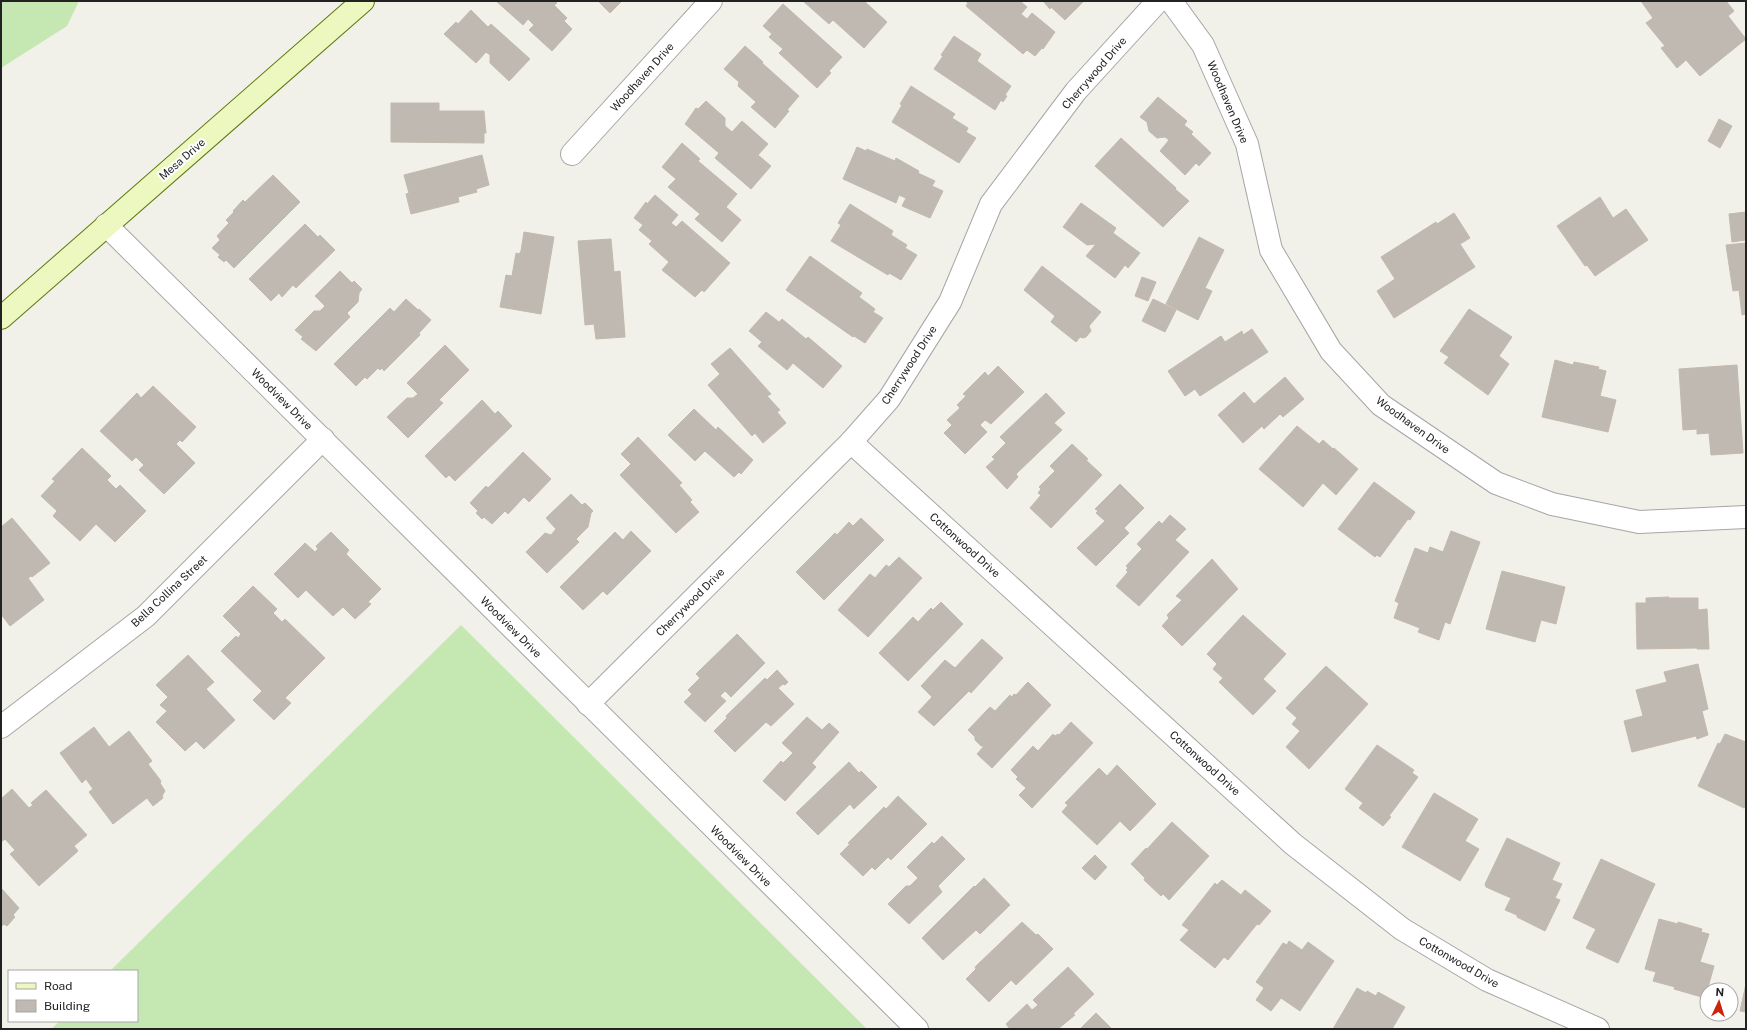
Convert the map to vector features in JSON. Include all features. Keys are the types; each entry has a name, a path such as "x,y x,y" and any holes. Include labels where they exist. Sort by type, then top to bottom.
{"main road":[{"name":"Mesa Drive","path":"1,318 363,1"}],"street":[{"name":"Woodhaven Drive","path":"572,154 711,1"},
{"name":"Cherrywood Drive","path":"588,704 851,442 889,400 950,302 991,204 1076,91 1158,1"},
{"name":"Woodhaven Drive","path":"1171,1 1203,45 1247,144 1271,250 1331,351 1381,405 1496,483 1552,504 1639,522 1746,517"},
{"name":"Woodview Drive","path":"106,225 917,1029"},
{"name":"Bella Collina Street","path":"1,727 146,616 323,439"},
{"name":"Cottonwood Drive","path":"851,442 1293,844 1402,929 1415,937 1487,980 1598,1029"}],"green space":[{"path":"1,1 79,1 67,26 1,68"},
{"path":"461,625 867,1029 51,1029 59,1022 138,1022 138,970 111,970"}],"building":[{"path":"496,1 555,1 557,3 554,5 567,18 564,21 572,29 552,51 529,30 534,25 528,19 523,25"},
{"path":"598,1 622,1 610,13"},
{"path":"803,1 864,1 887,22 864,48 833,20 829,24"},
{"path":"965,1 1020,1 1027,7 1021,14 1027,19 1032,13 1055,32 1043,49 1042,48 1035,56 1027,50 1023,54 966,6 968,3"},
{"path":"1043,1 1084,1 1065,20 1051,7 1050,9"},
{"path":"1641,1 1726,1 1734,11 1728,16 1746,39 1700,76 1686,60 1677,68 1661,48 1665,46 1646,23 1653,18"},
{"path":"783,4 842,57 829,71 831,73 817,88 779,53 783,49 769,37 772,34 763,26"},
{"path":"471,10 488,27 491,24 530,59 509,81 490,63 490,55 486,52 476,63 444,34 456,22 458,24"},
{"path":"954,36 981,54 977,61 1011,86 1005,95 1007,96 1003,102 1001,100 995,110 934,69 943,56 941,55"},
{"path":"745,46 799,96 775,128 751,107 756,102 738,86 739,82 724,69"},
{"path":"911,86 955,114 952,118 968,128 966,132 976,138 959,163 892,122 902,105 900,104"},
{"path":"1158,97 1187,121 1184,125 1193,132 1191,134 1211,153 1199,166 1196,163 1185,175 1160,151 1169,140 1165,137 1157,138 1149,131 1147,122 1140,117"},
{"path":"706,101 725,118 725,126 732,132 742,121 768,144 758,155 771,166 751,189 715,158 719,153 685,124 696,108 698,109"},
{"path":"391,103 439,103 439,111 484,111 486,133 484,133 484,143 391,142"},
{"path":"1719,119 1732,126 1720,148 1708,141"},
{"path":"1121,138 1189,201 1163,227 1095,166"},
{"path":"682,143 700,159 698,161 737,194 726,207 741,220 722,242 695,219 700,214 668,187 676,179 662,167"},
{"path":"857,147 866,151 867,149 895,161 896,158 919,171 918,173 935,181 932,186 943,191 930,218 902,206 906,198 899,195 896,203 843,179"},
{"path":"482,155 489,185 476,189 477,192 458,197 459,202 411,214 406,194 409,193 404,175"},
{"path":"273,175 300,202 234,268 226,260 224,262 218,257 220,255 212,248 220,240 217,236 229,223 226,220 243,200 245,202"},
{"path":"655,195 678,215 671,223 676,227 682,221 730,263 704,292 702,290 695,297 662,270 669,262 649,244 652,241 639,230 643,225 634,218 646,202 647,204"},
{"path":"1600,197 1613,218 1626,209 1648,240 1595,276 1587,265 1585,266 1557,226"},
{"path":"1081,203 1116,228 1113,233 1140,253 1128,268 1125,265 1115,278 1086,256 1096,244 1087,245 1063,227"},
{"path":"850,204 893,231 891,235 907,245 905,248 917,255 901,280 889,273 888,275 831,241 841,225 838,223"},
{"path":"1746,212 1746,240 1732,242 1729,214"},
{"path":"1454,213 1470,238 1460,244 1475,267 1394,318 1377,291 1395,279 1381,257 1436,222 1437,224"},
{"path":"305,224 318,237 320,235 335,250 296,288 293,285 282,297 279,293 271,301 249,279"},
{"path":"524,232 554,237 541,314 500,307 506,275 512,276 516,253 519,254 521,251"},
{"path":"1199,237 1224,250 1205,288 1212,291 1198,320 1166,304"},
{"path":"611,239 614,272 620,271 625,337 596,339 594,324 585,325 578,241"},
{"path":"1746,243 1746,314 1742,315 1739,290 1733,291 1726,245"},
{"path":"810,256 862,293 859,297 875,309 873,312 883,318 865,343 854,336 853,337 786,290"},
{"path":"1042,266 1101,312 1089,326 1091,331 1086,337 1080,337 1076,342 1051,322 1055,316 1024,290"},
{"path":"340,271 352,283 354,281 362,289 359,293 358,302 347,313 350,317 316,351 301,339 303,337 295,330 314,311 320,311 325,306 315,296"},
{"path":"1142,277 1156,282 1148,301 1135,296"},
{"path":"406,299 431,320 419,333 420,335 384,371 382,368 380,370 378,368 367,379 365,377 356,386 334,364 390,308 394,312"},
{"path":"1153,299 1176,310 1165,332 1142,321"},
{"path":"1469,309 1512,337 1499,356 1509,364 1488,395 1444,363 1449,357 1440,351"},
{"path":"766,312 779,322 782,319 806,339 808,337 842,366 823,388 793,363 787,370 758,346 762,342 749,331"},
{"path":"1252,329 1268,352 1200,396 1195,389 1185,396 1168,371 1221,336 1225,342 1242,331 1243,335"},
{"path":"445,345 469,370 439,400 443,403 408,438 387,417 407,398 413,398 418,394 407,383"},
{"path":"730,348 771,394 767,396 780,410 777,412 786,423 763,443 755,433 752,436 708,385 720,374 711,364"},
{"path":"1555,360 1573,365 1574,362 1599,367 1598,369 1606,371 1600,396 1616,400 1608,432 1542,417"},
{"path":"1737,365 1743,453 1711,455 1709,433 1697,434 1697,429 1683,430 1679,369"},
{"path":"998,366 1024,392 991,424 985,420 980,425 987,432 965,454 944,433 952,425 947,420 960,408 957,405 966,396 963,394 985,372 988,376"},
{"path":"1285,377 1304,399 1283,417 1280,414 1264,429 1262,426 1243,443 1218,415 1244,392 1254,404"},
{"path":"153,386 196,427 182,442 180,440 176,444 195,463 164,494 139,470 144,465 136,457 132,461 100,431 137,393 141,398"},
{"path":"1046,393 1065,413 1054,423 1062,430 1016,474 1018,477 1007,489 986,467 995,459 992,457 1006,443 1000,437"},
{"path":"482,400 495,414 498,411 512,426 455,481 449,475 446,478 425,456"},
{"path":"694,409 716,430 718,427 753,460 741,474 739,472 734,477 705,451 695,461 668,435"},
{"path":"1297,426 1319,444 1323,440 1358,469 1336,495 1323,483 1303,507 1259,469"},
{"path":"638,437 682,483 679,485 692,500 690,502 699,512 676,533 620,475 631,464 621,454"},
{"path":"1072,444 1102,475 1051,528 1030,508 1041,495 1038,493 1041,489 1039,487 1055,471 1050,466"},
{"path":"82,448 111,476 107,480 116,489 120,485 146,511 115,542 96,524 80,541 53,516 57,511 41,496 55,481 52,479"},
{"path":"523,452 551,479 529,502 524,497 508,514 505,511 492,524 484,517 482,519 476,513 478,511 470,503 486,486 488,488"},
{"path":"1374,482 1415,512 1410,520 1408,519 1380,557 1377,555 1375,557 1338,529"},
{"path":"1120,484 1144,508 1124,528 1129,533 1096,566 1077,548 1105,521 1096,513 1098,511 1095,509"},
{"path":"571,494 582,505 585,503 593,511 591,513 588,527 576,539 579,542 547,573 526,552 545,533 551,535 556,529 546,518"},
{"path":"1170,515 1186,529 1175,540 1189,552 1139,606 1116,586 1128,572 1126,570 1128,568 1126,566 1142,549 1137,544 1159,521 1162,524"},
{"path":"12,518 50,563 32,577 31,576 28,578 44,600 10,626 1,614 1,527"},
{"path":"861,518 884,540 824,600 796,572 835,533 837,535 849,522 853,526"},
{"path":"631,531 651,551 607,595 603,591 583,610 560,587 615,532 623,540"},
{"path":"1451,531 1480,542 1450,624 1445,622 1439,640 1418,632 1420,628 1394,618 1399,603 1395,601 1415,548 1428,553 1430,547 1443,552"},
{"path":"331,532 349,550 346,554 381,589 368,602 371,604 355,619 343,607 333,616 306,590 298,598 274,574 305,543 315,552 318,549 316,546"},
{"path":"899,557 922,578 868,637 838,610 870,574 875,578 886,565 889,567"},
{"path":"1212,559 1238,589 1182,646 1162,626 1169,618 1167,615 1182,600 1176,596"},
{"path":"1502,571 1565,587 1556,624 1541,620 1535,642 1486,629"},
{"path":"253,586 277,609 273,613 282,622 285,619 325,658 285,698 291,703 274,720 253,700 262,691 221,651 236,636 238,638 241,634 223,616"},
{"path":"1669,597 1668,598 1698,598 1698,610 1707,609 1709,649 1637,649 1636,603 1646,603 1646,598"},
{"path":"941,602 963,624 908,681 879,653 913,617 918,622 931,608 933,610"},
{"path":"1243,615 1286,654 1263,679 1276,691 1253,715 1219,682 1223,678 1213,669 1217,664 1207,654"},
{"path":"737,634 765,663 731,697 725,691 720,696 726,701 705,722 684,702 692,694 688,690 700,678 696,674"},
{"path":"982,639 1003,658 971,693 969,691 934,726 918,712 932,697 921,686 945,660 955,668"},
{"path":"188,655 214,682 206,689 235,720 204,749 196,741 185,751 156,722 167,711 160,705 168,697 156,685"},
{"path":"1698,664 1708,709 1702,711 1708,735 1697,739 1696,736 1632,752 1624,721 1643,716 1636,690 1667,682 1664,672"},
{"path":"1326,666 1368,704 1309,769 1286,747 1300,731 1292,724 1297,718 1286,708"},
{"path":"777,670 788,682 778,688 794,704 771,726 766,722 735,752 714,731 727,718 726,716 765,678 767,680"},
{"path":"1028,682 1051,705 992,768 977,754 984,746 981,746 975,740 975,737 968,730 990,707 995,711 1010,695 1012,697 1014,694 1016,695"},
{"path":"807,717 822,730 829,723 839,732 812,763 816,767 785,801 763,781 781,761 783,763 793,753 782,743"},
{"path":"1071,722 1093,743 1032,808 1019,795 1026,788 1016,779 1018,777 1011,770 1033,746 1038,751 1053,734 1055,736 1058,734 1059,735"},
{"path":"94,727 109,747 129,731 152,761 148,764 161,781 160,783 165,791 162,796 163,798 153,806 147,798 113,824 89,792 93,789 86,779 82,783 60,753"},
{"path":"1725,734 1746,742 1746,804 1744,808 1698,786 1718,743 1720,744"},
{"path":"1377,745 1414,770 1412,773 1418,777 1389,816 1391,817 1383,826 1359,808 1363,803 1345,789"},
{"path":"849,762 859,773 861,771 877,787 854,809 850,804 818,835 796,813"},
{"path":"1117,765 1156,804 1130,831 1120,821 1097,845 1062,812 1068,805 1065,803 1099,768 1107,776"},
{"path":"12,789 29,808 33,805 31,803 46,790 87,835 74,846 78,851 39,886 10,854 15,850 5,839 1,842 1,799"},
{"path":"1434,793 1478,819 1465,841 1479,849 1460,881 1402,847"},
{"path":"898,796 927,824 891,860 888,857 875,870 872,867 863,876 840,854 850,844 848,843 884,807 886,809"},
{"path":"1172,822 1209,856 1169,900 1163,894 1161,896 1144,880 1145,878 1131,864"},
{"path":"942,836 965,859 938,886 942,892 909,924 888,904 906,886 910,886 918,878 907,867 932,842 934,844"},
{"path":"1507,838 1560,863 1552,880 1562,884 1555,898 1560,900 1545,931 1505,910 1511,898 1486,887 1485,884"},
{"path":"1095,855 1107,867 1095,880 1082,868"},
{"path":"1601,859 1655,884 1618,963 1586,948 1596,929 1573,918"},
{"path":"984,878 1010,905 980,934 976,930 943,960 922,938 974,886 975,887"},
{"path":"1222,880 1241,895 1245,890 1271,911 1259,925 1257,924 1228,960 1224,957 1215,968 1180,940 1189,930 1182,925 1215,883 1217,885"},
{"path":"1,888 19,908 13,915 15,917 7,926 4,924 1,927"},
{"path":"1659,919 1678,924 1678,922 1702,929 1701,932 1709,934 1700,962 1714,966 1710,982 1699,982 1699,996 1674,989 1675,987 1653,981 1656,972 1645,969"},
{"path":"1022,922 1036,935 1038,934 1053,949 1016,985 1011,980 989,1002 966,979 976,969 975,967"},
{"path":"1289,941 1302,950 1308,942 1334,961 1300,1011 1281,998 1271,1011 1256,1000 1264,988 1256,982 1283,943 1287,945"},
{"path":"1068,967 1094,994 1073,1014 1075,1015 1058,1029 1010,1029 1006,1024 1027,1004 1032,1010 1038,1005 1033,1000"},
{"path":"1746,984 1746,1012 1740,1011"},
{"path":"1357,988 1376,996 1378,992 1405,1007 1392,1029 1333,1029"},
{"path":"1096,1013 1112,1029 1080,1029"}]}
